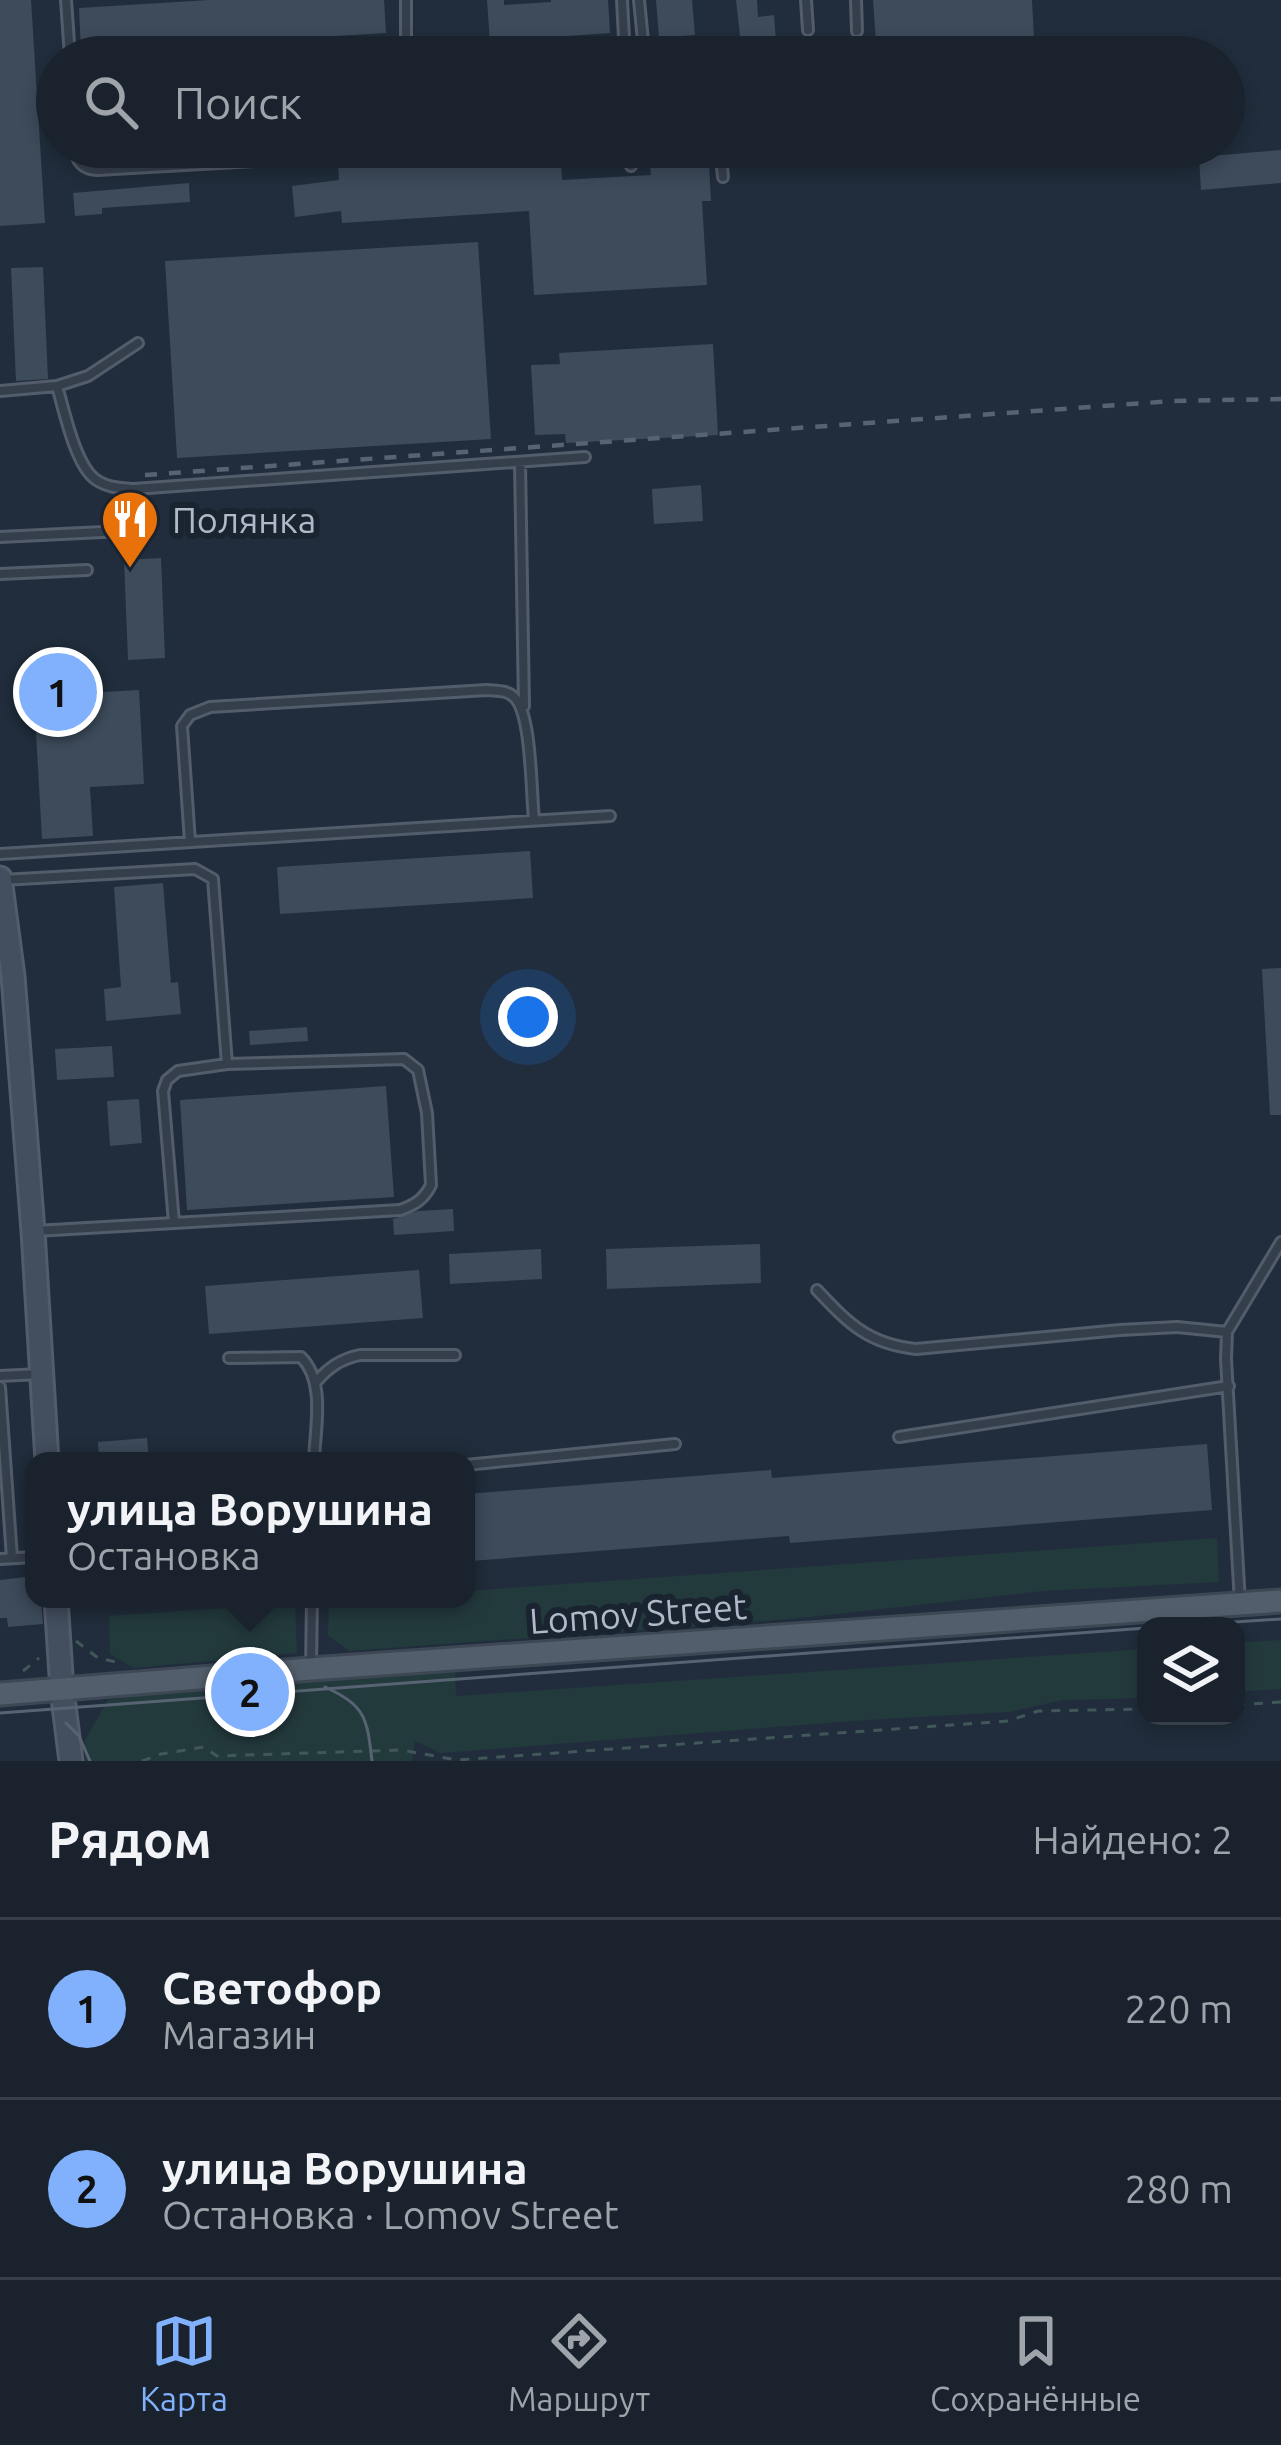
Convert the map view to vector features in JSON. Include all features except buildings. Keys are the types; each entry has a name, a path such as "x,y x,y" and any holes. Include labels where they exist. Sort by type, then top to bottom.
{"main road":[{"name":"Lomov Street","path":"0,1694 1281,1601"}],"street":[{"path":"0,879 13,976 45,1452"},
{"path":"57,1608 71,1761"}],"lane":[{"path":"66,0 69,36"},
{"path":"406,0 406,36"},
{"path":"622,0 624,36"},
{"path":"639,0 643,36"},
{"path":"806,0 808,30"},
{"path":"856,0 857,32"},
{"path":"90,168 138,168"},
{"path":"722,168 723,177"},
{"path":"0,391 57,386 88,376 138,343"},
{"path":"57,386 77,449 92,477 112,487 585,457"},
{"path":"520,462 524,716 534,819"},
{"path":"0,538 144,530"},
{"path":"0,574 87,570"},
{"path":"190,842 182,727 190,715 210,707 487,690 518,699 524,716"},
{"path":"0,854 610,816"},
{"path":"0,879 195,869 207,873 213,879 227,1064"},
{"path":"33,1231 400,1210 414,1205 431,1185 427,1113 418,1070 404,1059 227,1064 178,1071 167,1080 164,1091 174,1222"},
{"path":"1240,1604 1227,1332 1281,1242"},
{"path":"817,1290 843,1318 890,1346 916,1348 1177,1328 1227,1332"},
{"path":"316,1382 333,1365 361,1354 454,1355"},
{"path":"229,1358 301,1357 311,1367 316,1382 314,1452"},
{"path":"0,1376 40,1374"},
{"path":"0,1387 11,1558"},
{"path":"899,1437 1228,1387"},
{"path":"475,1464 675,1444"},
{"path":"0,1558 25,1557"},
{"path":"311,1669 312,1608"}],"path":[{"path":"74,1640 98,1658 124,1664"},
{"path":"20,1672 41,1657"},
{"path":"1245,1704 1281,1702"},
{"path":"142,1761 204,1747 217,1756 401,1750 457,1760 1008,1721 1038,1711 1137,1709"}],"green space":[{"path":"1217,1538 1219,1582 1043,1591 791,1619 349,1651 328,1635 329,1608 475,1608 475,1590"},
{"path":"295,1608 297,1653 134,1668 110,1654 109,1616"},
{"path":"1281,1640 1281,1689 1245,1691 1245,1642"},
{"path":"1137,1650 1137,1698 1064,1700 1009,1712 441,1753 415,1741 412,1761 85,1761 85,1740 108,1700 178,1688 455,1667 456,1696"}],"tram line":[{"path":"1245,1621 1281,1619"},
{"path":"0,1713 1137,1629"},
{"path":"325,1687 357,1707 372,1761"},
{"path":"66,1723 79,1736 90,1761"}],"railway":[{"path":"145,475 1173,401 1281,399"}],"place":[{"name":"Полянка","path":"130,570"},
{"name":"Светофор","path":"58,692"},
{"name":"улица Ворушина","path":"250,1692"}]}
